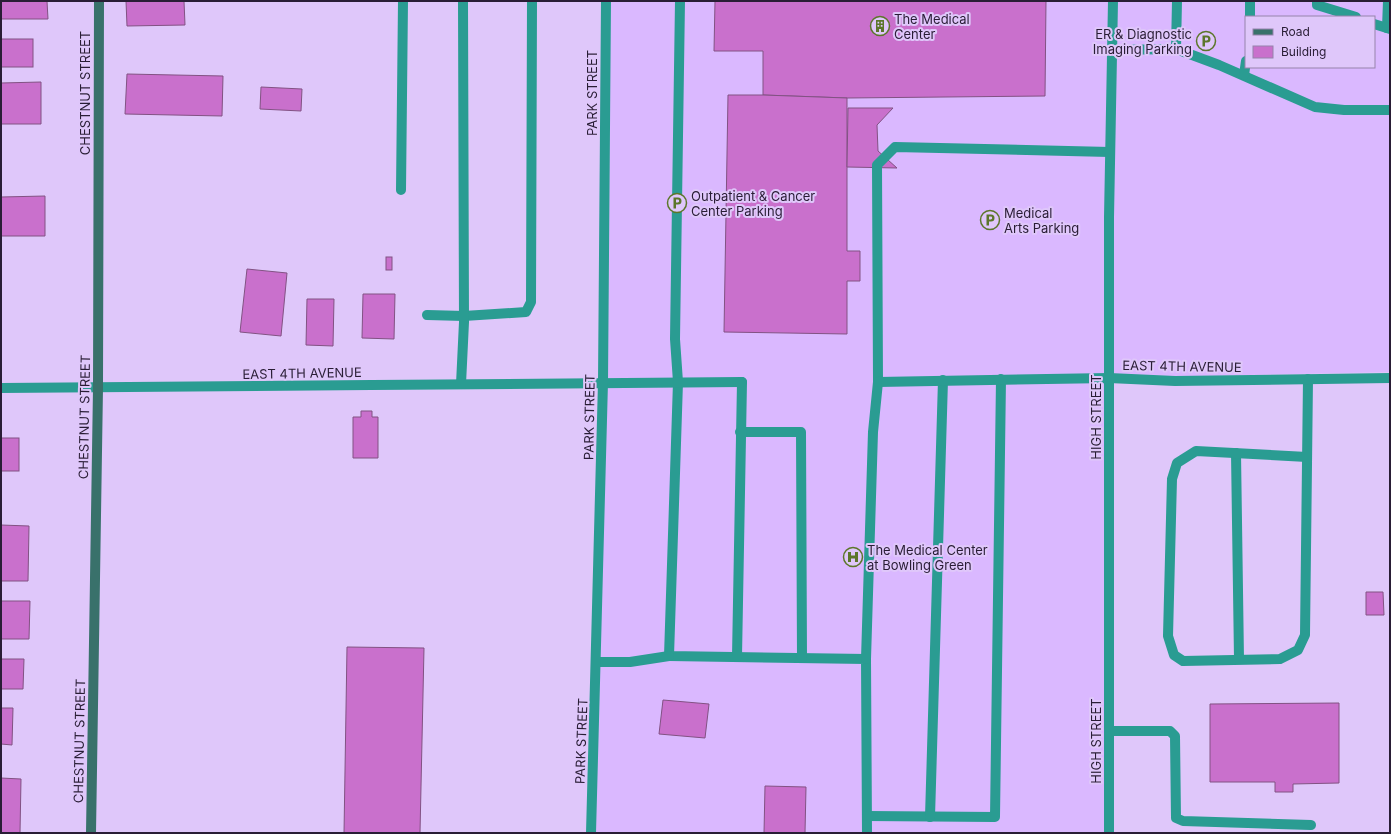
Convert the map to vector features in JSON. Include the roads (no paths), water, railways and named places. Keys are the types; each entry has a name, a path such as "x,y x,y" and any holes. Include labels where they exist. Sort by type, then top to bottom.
{"street":[{"name":"CHESTNUT STREET","path":"91,833 98,388 98,1"},
{"path":"401,190 403,1"},
{"path":"461,384 464,316 463,1"},
{"path":"426,316 464,316 526,312 531,302 532,1"},
{"name":"PARK STREET","path":"591,833 603,382 606,1"},
{"path":"669,656 678,382 675,339 680,1"},
{"name":"HIGH STREET","path":"1109,833 1108,217 1113,1"},
{"path":"1176,49 1177,1"},
{"path":"1250,1 1250,16"},
{"path":"1317,1 1317,5 1353,16"},
{"path":"1375,24 1388,29 1388,1"},
{"path":"1112,50 1176,49 1244,75 1315,107 1344,110 1390,110"},
{"path":"1244,75 1245,68"},
{"path":"867,833 866,659 873,432 878,382 877,165 895,147 1110,152"},
{"name":"EAST 4TH AVENUE","path":"878,382 1109,378 1175,381 1390,378"},
{"path":"867,816 996,817 1001,379"},
{"path":"1307,457 1196,451 1177,463 1172,479 1168,636 1174,655 1183,661 1280,659 1298,650 1305,636 1308,379"},
{"path":"930,817 943,380"},
{"name":"EAST 4TH AVENUE","path":"1,388 742,382 740,432"},
{"path":"737,657 740,432 801,432 802,658"},
{"path":"1236,453 1239,659"},
{"path":"596,662 630,662 669,656 866,659"},
{"path":"1109,731 1170,731 1175,736 1176,818 1183,821 1311,825"}],"place":[{"name":"The Medical Center","path":"880,26"},
{"name":"ER & Diagnostic Imaging Parking","path":"1206,41"},
{"name":"Outpatient & Cancer Center Parking","path":"677,203"},
{"name":"Medical Arts Parking","path":"990,220"},
{"name":"The Medical Center at Bowling Green","path":"853,557"}]}
